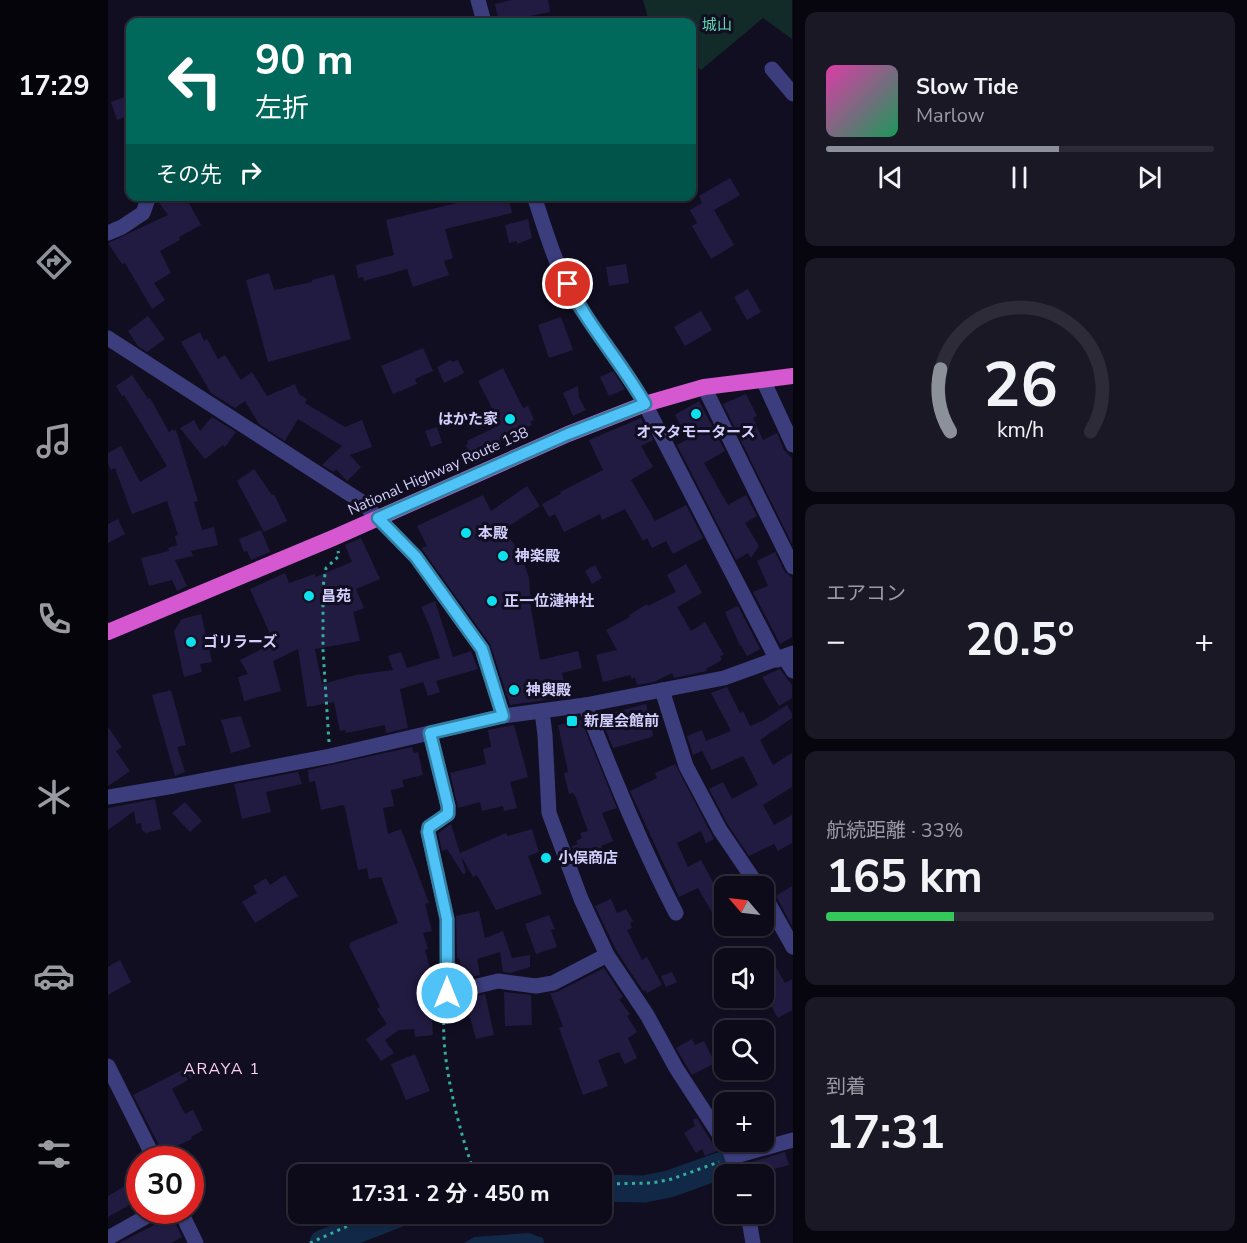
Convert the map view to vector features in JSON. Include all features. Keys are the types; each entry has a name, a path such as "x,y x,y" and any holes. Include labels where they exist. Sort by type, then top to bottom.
{"highway":[{"name":"National Highway Route 138","path":"108,632 333,538 568,434 645,404 704,387 792,376"}],"street":[{"path":"478,0 483,18"},
{"path":"772,69 792,94"},
{"path":"108,233 122,227 142,213 147,201"},
{"path":"536,201 551,248 577,302 629,375 792,671"},
{"path":"108,338 362,502 416,557 482,649 503,716"},
{"path":"763,380 792,445"},
{"path":"704,387 792,567"},
{"path":"108,797 330,756 503,716 585,705 724,678 784,656"},
{"path":"662,690 686,766 720,830 751,876"},
{"path":"585,705 614,779 676,913"},
{"path":"542,711 549,813 581,899 607,955 647,1015 676,1068 734,1164"},
{"path":"430,733 448,806 448,814 429,827 428,832 447,919 447,993 498,981 536,986 553,983 607,955"},
{"path":"774,914 792,947"},
{"path":"108,1066 148,1146"},
{"path":"732,1157 792,1140"},
{"path":"108,1238 133,1224"},
{"path":"187,1224 196,1243"},
{"path":"750,1224 753,1243"}],"path":[{"path":"330,756 324,661 323,587 326,568 339,556 333,538"},
{"path":"447,993 442,1022 446,1056 463,1143 471,1164"},
{"path":"612,1184 652,1183 672,1179 732,1157"},
{"path":"310,1243 352,1224"}],"green space":[{"name":"城山","path":"643,0 792,0 792,39 763,18 701,70 696,66 696,18 648,18"}],"water":[{"path":"529,1233 543,1238 544,1243 464,1243 474,1237"}],"building":[{"path":"511,0 548,0 550,12 519,18 498,18 495,4"},
{"path":"126,96 126,117 117,120 111,102"},
{"path":"730,178 740,195 714,210 734,245 711,259 692,226 697,223 690,210 702,203 699,196"},
{"path":"158,201 188,201 201,225 160,251 171,273 154,283 165,300 152,309 125,263 122,264 108,243 168,215"},
{"path":"465,201 509,201 512,213 445,229 453,258 444,261 449,275 413,287 407,269 364,281 363,277 358,278 356,265 394,255 386,220"},
{"path":"528,219 532,238 517,244 517,241 509,243 505,225"},
{"path":"626,264 629,283 609,286 606,267"},
{"path":"269,273 274,290 312,282 312,280 334,274 351,339 268,362 246,280"},
{"path":"748,289 761,312 747,320 734,297"},
{"path":"701,311 712,330 685,346 674,327"},
{"path":"148,316 165,339 147,352 138,346 128,331"},
{"path":"561,317 573,350 549,358 538,325"},
{"path":"200,332 204,341 207,339 218,359 225,355 241,380 252,372 267,396 295,384 299,394 307,399 305,403 345,427 362,420 372,447 350,455 361,467 347,481 336,469 334,472 322,465 342,446 298,419 285,441 259,424 245,401 235,408 211,393 181,342"},
{"path":"423,348 433,371 415,379 417,384 393,394 381,366"},
{"path":"451,360 452,362 458,360 464,373 444,383 437,367"},
{"path":"503,368 523,408 528,406 534,420 530,422 532,425 497,442 501,450 475,464 466,445 467,441 496,427 489,411 492,410 491,406 478,381"},
{"path":"613,371 625,389 609,396 600,377"},
{"path":"132,375 148,399 150,398 169,432 176,430 198,501 194,502 202,530 214,527 218,545 191,551 193,556 175,560 187,586 177,591 172,580 149,586 141,558 169,551 168,548 177,545 175,536 178,535 167,501 132,514 115,468 111,470 108,464 108,453 121,446 140,482 167,466 124,395 122,396 116,386"},
{"path":"578,386 579,398 586,410 573,416 563,393"},
{"path":"746,394 757,416 753,418 763,440 777,433 784,450 792,458 792,544 723,404"},
{"path":"699,401 725,451 704,463 728,505 746,495 757,516 745,523 759,546 751,558 748,553 736,560 677,445 688,439 675,415"},
{"path":"212,417 236,432 225,447 223,445 205,459 180,428 194,420 200,431"},
{"path":"641,418 653,440 641,446 653,467 631,480 655,521 686,505 703,538 673,554 666,541 652,548 647,538 643,541 625,509 602,520 600,514 564,532 555,514 549,517 542,504 603,470 589,440"},
{"path":"437,427 442,443 431,447 425,431"},
{"path":"254,469 272,495 274,494 287,521 264,532 237,481"},
{"name":"正一位漣神社","path":"527,486 540,506 504,529 522,557 529,578 531,608 540,660 578,651 582,668 562,673 566,690 545,696 546,700 510,705 490,644 421,548 427,546 417,526 483,495 491,511"},
{"path":"118,519 125,534 108,543 108,524"},
{"path":"261,530 270,552 251,560 247,551 244,552 239,539"},
{"path":"361,538 380,579 356,589 364,608 353,612 360,641 315,649 322,684 356,675 393,670 388,656 401,652 407,668 440,658 421,607 435,601 453,657 471,651 478,669 436,681 440,692 428,696 423,682 400,689 408,728 386,733 385,725 346,733 345,730 340,731 334,702 307,707 298,649 273,661 281,691 244,701 238,677 248,674 240,660 274,643 250,589 285,573 289,583 315,574 315,577 352,562 345,545"},
{"path":"775,552 785,572 792,577 792,637 780,644 753,592 768,586 757,561"},
{"path":"686,564 702,593 677,607 691,631 705,622 724,655 720,656 722,660 706,669 707,671 674,678 672,673 654,682 637,685 635,677 632,679 630,675 603,682 596,655 617,650 606,630 630,617 629,615 647,604 648,606 676,592 667,575"},
{"path":"595,565 602,578 592,584 585,571"},
{"path":"738,606 760,649 747,656 725,612"},
{"path":"201,614 212,662 200,664 202,672 184,677 174,631 182,619"},
{"path":"780,669 792,685 792,698 779,706 762,677"},
{"path":"727,687 740,713 743,711 750,726 787,705 792,714 792,718 760,740 773,765 792,753 792,787 763,805 774,825 792,815 792,843 778,851 774,844 749,856 728,825 709,789 723,782 732,799 758,785 743,756 712,770 702,751 693,755 687,736 702,730 706,741 731,731 711,693"},
{"path":"171,690 186,745 177,747 185,772 175,776 152,695"},
{"path":"646,704 652,737 613,748 600,716"},
{"path":"241,716 251,747 231,753 221,720"},
{"path":"581,720 617,808 602,813 613,841 601,846 604,854 590,859 588,856 577,860 572,846 578,844 576,841 582,838 580,833 588,831 576,798 573,793 569,794 564,773 568,772 558,725"},
{"path":"514,725 528,777 510,782 517,808 504,811 503,806 482,811 480,802 458,808 450,773 486,764 483,749 491,747 488,730"},
{"path":"108,727 122,747 116,751 130,771 108,786"},
{"path":"412,747 414,753 418,752 423,775 402,780 404,787 391,790 394,806 383,808 388,834 401,829 429,903 425,904 432,931 423,933 428,949 425,950 431,971 433,971 435,1001 441,1004 442,1016 432,1017 433,1035 415,1037 414,1029 399,1030 385,1040 394,1053 381,1061 366,1039 387,1024 377,1009 380,1007 349,946 351,942 398,923 381,877 369,879 367,868 358,870 345,808 343,805 321,810 315,781 309,782 308,770"},
{"path":"675,764 714,839 706,843 701,831 677,843 688,867 701,860 714,884 714,916 698,888 679,897 630,791 657,778 655,773"},
{"path":"298,772 302,784 266,792 271,812 242,819 234,784"},
{"path":"155,799 161,829 146,833 142,830 141,823 136,824 134,811 108,830 108,808"},
{"path":"185,802 202,821 190,832 172,813"},
{"path":"451,824 460,853 506,833 508,836 532,829 539,852 528,856 542,894 496,910 477,875 473,877 461,856 466,873 463,874 447,849 442,851 438,833"},
{"path":"285,875 298,896 255,923 242,902 257,893 253,886 266,878 270,885"},
{"path":"792,886 792,926 776,896"},
{"path":"611,899 617,913 626,909 633,921 630,923 632,928 627,930 642,960 647,957 662,985 647,993 643,991 616,950 595,906"},
{"path":"479,911 485,938 503,931 512,958 530,955 530,967 511,973 503,972 500,952 477,959 480,975 464,979 459,958 457,958 456,916"},
{"path":"549,915 555,929 551,930 557,947 536,954 525,924"},
{"path":"120,960 131,982 108,995 108,967"},
{"path":"774,964 785,983 792,979 792,1010 778,1018 772,1008"},
{"path":"604,968 623,997 619,999 630,1014 627,1016 637,1032 628,1038 637,1058 625,1064 619,1052 598,1060 608,1086 583,1095 559,1028 563,1026 550,993 557,992"},
{"path":"672,972 677,982 666,987 661,976"},
{"path":"504,992 531,995 532,1025 505,1026"},
{"path":"485,994 494,1035 476,1039 465,999"},
{"path":"692,1039 695,1045 704,1041 714,1064 692,1075 676,1048"},
{"path":"415,1054 430,1091 406,1100 391,1064"},
{"path":"196,1062 202,1072 190,1078 184,1068"},
{"path":"182,1070 188,1080 172,1089 185,1114 193,1110 203,1130 178,1146 159,1146 133,1095"},
{"path":"697,1118 714,1146 715,1152 705,1156 702,1149 696,1153 684,1133 695,1126 693,1120"},
{"path":"785,1152 789,1165 774,1169 774,1164 753,1164 752,1162"},
{"path":"125,1186 126,1207 108,1217 108,1196"},
{"path":"156,1224 176,1224 182,1237 171,1243 119,1243"}],"waterway":[{"path":"612,1188 644,1189 669,1184 728,1163"},
{"path":"323,1243 372,1224"}],"place":[{"name":"オマタモータース","path":"696,414"},
{"name":"はかた家","path":"510,419"},
{"name":"本殿","path":"466,533"},
{"name":"神楽殿","path":"503,556"},
{"name":"昌苑","path":"309,596"},
{"name":"正一位漣神社","path":"492,601"},
{"name":"ゴリラーズ","path":"191,642"},
{"name":"神輿殿","path":"514,690"},
{"name":"新屋会館前","path":"572,721"},
{"name":"小俣商店","path":"546,858"}],"district":[{"name":"ARAYA 1","path":"222,1068"}],"route":[{"path":"447,993 447,919 428,832 429,827 448,814 448,806 430,733 503,716 482,649 416,557 378,518 568,434 645,404 629,375 577,302 568,284"}]}
